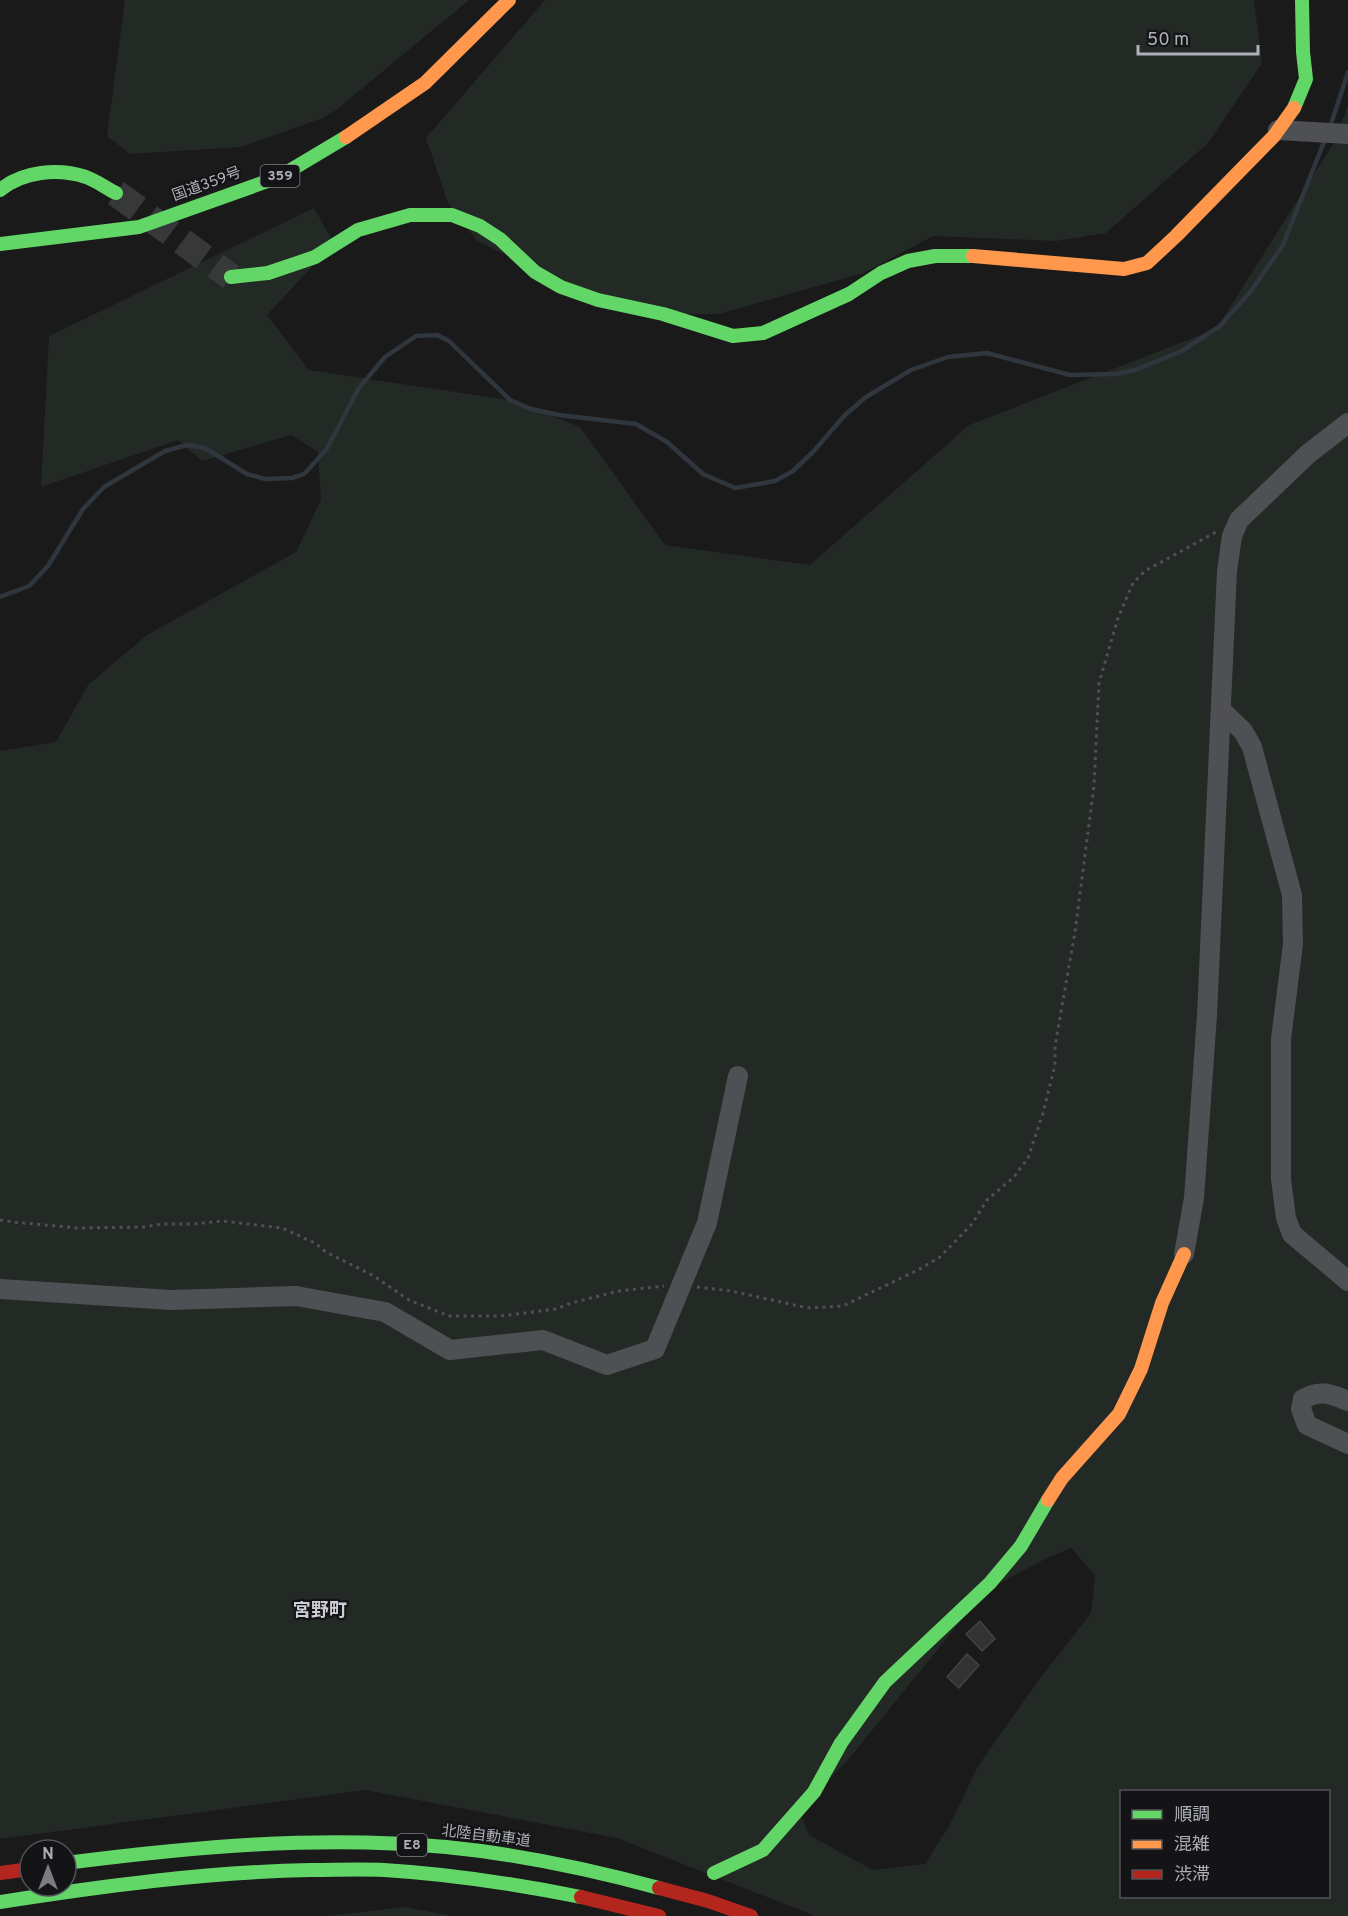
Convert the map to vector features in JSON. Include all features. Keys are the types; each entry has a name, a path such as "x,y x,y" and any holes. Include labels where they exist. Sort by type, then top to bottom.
{"main road":[{"name":"国道359号","path":"0,244 139,227 279,177 359,130 425,83 509,0"},
{"path":"231,277 268,273 315,257 358,230 399,218 410,215 452,215 480,226 500,239 536,272 561,287 598,300 663,314 733,336 763,333 849,294 890,269 908,261 935,256 987,256 1124,269 1147,263 1176,236 1278,130 1294,109 1306,79 1302,0"},
{"path":"0,190 14,179 31,174 56,173 82,176 116,193"},
{"path":"714,1873 763,1850 813,1792 841,1743 885,1682 990,1583 1021,1546 1062,1478 1119,1414 1141,1369 1161,1303 1184,1254"},
{"name":"北陸自動車道","path":"78,1861 224,1845 384,1843 460,1849 532,1858 604,1873 681,1893 751,1916"},
{"name":"E8","path":"0,1902 113,1885 226,1873 383,1870 455,1876 528,1886 600,1900 659,1916"},
{"path":"0,1874 18,1871"}],"street":[{"path":"1278,130 1348,134"},
{"path":"1184,1254 1194,1198 1207,1015 1227,571 1232,536 1239,520 1308,454 1348,423"},
{"path":"1221,710 1243,731 1252,747 1292,895 1293,944 1281,1039 1281,1179 1286,1218 1292,1234 1348,1281"},
{"path":"0,1289 172,1300 296,1296 385,1312 450,1350 543,1340 607,1365 655,1349 707,1223 738,1076"},
{"path":"1348,1401 1333,1395 1313,1393 1303,1399 1300,1409 1307,1425 1348,1444"}],"path":[{"path":"687,1286 731,1291 808,1308 843,1306 940,1257 972,1224 987,1200 1014,1177 1029,1158 1055,1065 1055,1046 1075,933 1094,786 1099,683 1118,618 1133,583 1145,571 1239,520"},
{"path":"0,1220 78,1228 144,1227 223,1221 282,1228 315,1243 327,1252 374,1276 409,1300 449,1316 501,1316 556,1309 619,1291 665,1286"}],"shaded area":[{"path":"125,0 469,0 335,111 323,118 241,147 130,154 107,136"},
{"path":"545,0 1254,0 1262,63 1208,143 1106,233 1056,241 933,236 864,273 719,314 668,314 587,293 477,241 448,203 426,138"},
{"path":"1348,105 1348,1916 815,1916 617,1838 365,1790 0,1839 0,751 56,742 88,685 147,635 296,552 321,500 318,452 291,435 202,461 178,440 41,487 49,336 314,208 334,243 267,315 309,370 515,401 580,427 665,545 810,565 969,425 1216,329 1335,141","holes":["1071,1548 1095,1576 1091,1613 1038,1681 978,1766 950,1824 925,1864 873,1870 809,1835 799,1810 848,1760 985,1591"]},
{"path":"404,1907 453,1916 327,1916"}],"building":[{"path":"980,1621 995,1639 982,1651 966,1634"},
{"path":"967,1654 979,1665 959,1688 947,1677"}],"waterway":[{"path":"1330,127 1348,72"},
{"path":"0,597 29,586 48,566 83,509 104,487 165,451 187,445 205,448 247,474 265,479 292,478 304,474 326,450 359,388 385,357 416,336 437,335 449,341 510,400 531,409 559,415 636,424 667,442 703,474 735,488 775,481 793,471 845,415 866,397 911,370 948,357 987,353 1070,375 1115,374 1135,370 1182,351 1220,326 1251,291 1283,245 1326,137"}],"tunnel":[{"path":"116,193 231,277"}],"traffic: fast":[{"path":"1294,108 1306,79 1302,0"},
{"path":"0,244 139,227 279,177 346,137"},
{"path":"0,190 30,175 53,172 86,177 116,193"},
{"path":"231,277 268,273 315,257 358,230 410,215 452,215 480,226 500,239 535,272 561,287 598,300 663,314 733,336 763,333 849,294 881,273 908,261 935,256 973,256"},
{"path":"714,1873 763,1850 814,1792 841,1743 885,1682 990,1583 1021,1546 1048,1500"},
{"path":"78,1862 255,1844 351,1842 398,1844 446,1847 527,1858 659,1888"},
{"path":"0,1902 116,1885 194,1877 272,1871 348,1870 384,1870 458,1877 581,1897"}],"traffic: slow":[{"path":"346,137 425,83 509,0"},
{"path":"973,256 1124,269 1147,263 1274,136 1294,108"},
{"path":"1048,1500 1062,1478 1119,1414 1141,1369 1162,1303 1184,1254"}],"traffic: jam":[{"path":"0,1873 18,1871"},
{"path":"659,1888 708,1901 751,1916"},
{"path":"581,1897 659,1916"}],"district":[{"name":"宮野町","path":"320,1611"}]}
